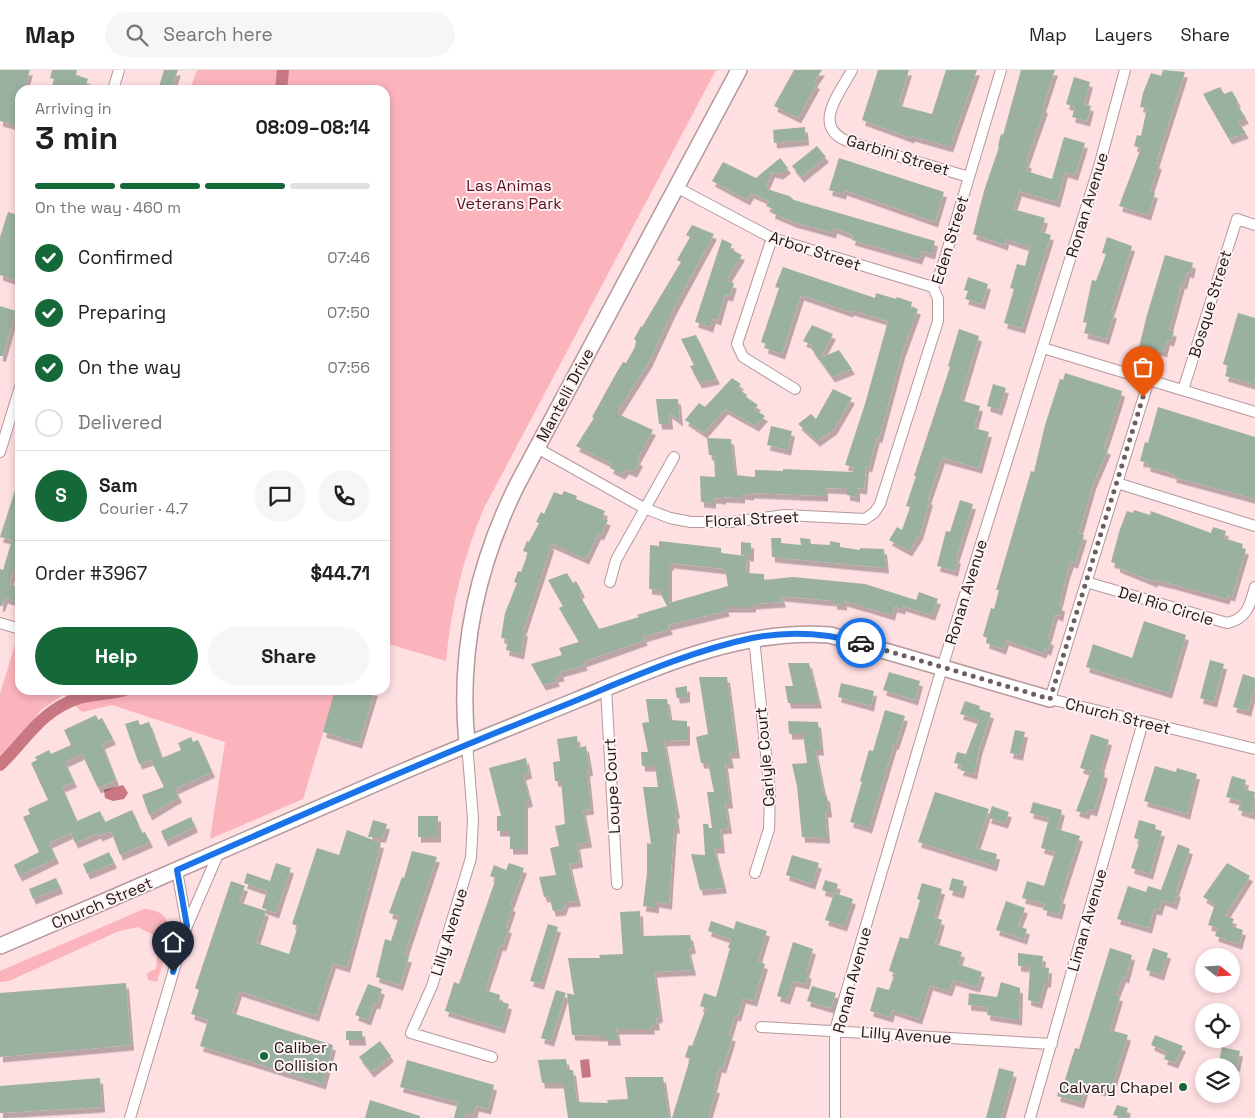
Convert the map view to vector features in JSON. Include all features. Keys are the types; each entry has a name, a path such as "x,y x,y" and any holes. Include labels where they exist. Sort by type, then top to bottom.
{"street":[{"path":"114,85 119,70"},
{"name":"Mantelli Drive","path":"467,743 466,664 476,594 487,555 504,512 739,70"},
{"name":"Garbini Street","path":"852,70 831,110 829,116 830,129 847,141 969,177"},
{"name":"Eden Street","path":"865,519 874,514 880,504 938,320 938,299 933,287 942,271 1001,70"},
{"name":"Ronan Avenue","path":"835,1118 835,1030 942,668 1098,170 1125,70"},
{"name":"Arbor Street","path":"676,187 772,238 933,287"},
{"name":"Bosque Street","path":"1183,390 1236,219 1255,224"},
{"path":"772,238 737,344 744,357 795,389"},
{"path":"1043,348 1255,412"},
{"path":"1050,699 1148,380"},
{"path":"0,452 15,404"},
{"name":"Floral Street","path":"537,448 644,508 670,518 691,522 731,522 785,515 865,519"},
{"path":"610,582 616,560 674,457"},
{"path":"1117,483 1255,526"},
{"name":"Del Rio Circle","path":"1086,582 1227,623 1235,622 1248,610 1255,587"},
{"path":"0,623 15,628"},
{"name":"Church Street","path":"0,946 467,743 606,688 718,647 754,638 807,633 830,635 1050,699 1255,749"},
{"name":"Carlyle Court","path":"754,638 770,793 769,829 754,873"},
{"name":"Loupe Court","path":"606,688 617,884"},
{"name":"Liman Avenue","path":"1030,1118 1143,722"},
{"name":"Lilly Avenue","path":"467,743 473,819 471,858 432,986 411,1033 492,1057"},
{"path":"130,1118 187,926 219,852"},
{"path":"177,870 187,926"},
{"name":"Lilly Avenue","path":"761,1028 835,1030 1052,1044"}],"green space":[{"name":"Las Animas Veterans Park","path":"197,70 716,70 484,508 470,545 459,583 446,661 390,644 390,85 192,85"},
{"path":"15,644 15,695 63,695 41,710 12,748 0,757 0,694"},
{"path":"63,695 334,695 303,799 210,839 225,742 112,705 82,712"},
{"path":"144,909 157,912 165,918 169,926 167,948 157,982 148,980 147,973 156,969 159,938 138,927 119,931 9,981 0,982 0,971"}],"shaded area":[{"path":"123,785 128,793 124,799 113,801 105,798 104,790"},
{"path":"589,1059 591,1077 582,1078 580,1060"}],"building":[{"path":"0,70 30,70 26,85 15,85 15,125 0,121"},
{"path":"52,70 77,70 76,75 88,79 86,85 52,85 54,79 50,78"},
{"path":"164,70 178,70 173,85 160,85"},
{"path":"794,70 822,70 814,82 817,84 798,118 774,106"},
{"path":"878,70 909,70 899,102 902,103 901,106 932,114 946,70 977,70 950,147 912,136 911,138 862,120"},
{"path":"1021,70 1055,70 1043,107 1045,108 1026,162 1029,163 1026,171 1052,179 1064,137 1085,143 1075,175 1065,172 1057,202 1019,191 1013,209 1045,218 1041,232 1051,235 1022,328 1004,323 1014,289 1010,288 1017,264 1025,266 1030,247 1006,239 1005,245 973,234 984,191 999,147 1001,134 1003,135"},
{"path":"1163,70 1185,72 1156,163 1159,164 1150,191 1155,193 1148,215 1119,206 1141,148 1134,146 1137,135 1141,136 1147,108 1140,107 1143,93 1151,73 1161,76"},
{"path":"1074,77 1090,82 1084,104 1091,106 1087,121 1072,117 1075,107 1066,104"},
{"path":"1220,87 1224,94 1232,91 1238,102 1236,103 1246,118 1238,122 1246,133 1229,139 1203,94"},
{"path":"805,127 806,140 774,143 773,130"},
{"path":"817,146 826,157 801,177 792,166"},
{"path":"780,158 788,168 780,174 772,172 766,186 767,189 789,196 794,200 935,241 932,254 922,251 919,259 852,240 853,235 834,228 833,233 793,222 772,213 773,209 766,206 769,201 751,193 747,200 712,181 723,162 756,178"},
{"path":"839,158 944,192 935,222 844,190 843,194 829,190"},
{"path":"8,212 15,214 15,280 0,275 0,237"},
{"path":"692,225 714,234 674,308 649,362 618,411 618,414 653,430 637,459 640,461 634,472 626,469 622,474 610,468 612,464 576,446 594,418 592,417 618,370 623,362 626,363 635,347 636,341 634,339 641,326 681,262 677,260 690,237 686,235"},
{"path":"1107,237 1132,246 1111,312 1114,313 1106,339 1084,333 1087,323 1083,322 1092,280 1096,281 1106,254 1102,253"},
{"path":"722,239 732,244 730,249 742,255 726,281 734,283 730,296 725,295 718,320 713,318 710,327 695,322"},
{"path":"1165,255 1193,263 1191,273 1187,272 1184,284 1182,283 1169,330 1174,331 1171,341 1167,340 1164,352 1158,350 1156,356 1138,351"},
{"path":"783,267 875,298 876,293 896,299 897,297 912,302 911,307 918,309 902,353 879,438 877,437 869,467 866,466 864,489 857,488 857,497 847,495 847,489 825,488 825,496 751,493 751,495 742,494 742,498 723,497 723,499 713,498 713,503 701,502 700,476 715,477 714,455 709,455 707,438 731,439 735,475 755,477 755,470 783,471 783,469 853,472 854,467 845,465 865,404 888,321 851,310 850,312 801,295 782,354 765,348 766,344 761,342 779,288 775,287"},
{"path":"968,277 988,284 982,304 965,299 968,291 964,290"},
{"path":"0,306 15,311 15,314 3,356 0,356"},
{"path":"1238,313 1255,318 1255,385 1225,376 1228,366 1223,364"},
{"path":"812,325 833,334 820,358 839,350 852,369 832,377 811,348 812,345 803,341"},
{"path":"959,329 979,336 960,400 980,406 974,428 989,432 979,468 942,458 928,499 930,500 920,534 909,551 889,540 897,527 902,530 910,507 906,506 916,476 914,476 950,367 948,366"},
{"path":"696,335 717,379 699,383 690,366 694,365 681,339"},
{"path":"1065,373 1122,391 1121,396 1104,448 1108,449 1093,484 1079,533 1084,535 1075,563 1071,562 1067,573 1059,605 1062,606 1060,616 1055,614 1048,639 1051,640 1048,650 1045,649 1043,653 1006,640 1003,649 986,643 987,638 983,636 991,608 994,609 999,590 996,590 1031,471 1034,472 1045,425 1060,379 1063,380"},
{"path":"732,378 741,384 737,388 758,405 754,409 765,416 756,426 725,409 704,433 685,420 699,403 705,407"},
{"path":"993,384 1006,388 999,410 987,406"},
{"path":"833,389 852,398 834,429 817,441 798,424 811,414 816,419"},
{"path":"656,399 678,399 680,421 669,413 670,424 659,424"},
{"path":"1158,407 1255,437 1255,499 1173,477 1174,474 1147,466 1148,463 1140,461 1145,442 1148,443"},
{"path":"771,426 792,431 788,450 767,445"},
{"path":"15,490 15,567 9,584 15,586 15,601 5,598 2,606 0,606 0,569 3,570 12,540 0,537"},
{"path":"564,491 577,496 576,499 605,511 602,518 608,520 601,535 598,534 586,559 550,543 551,546 523,631 525,631 521,654 506,650 508,639 501,638 505,613 517,583 514,582 518,571 521,572 528,553 523,551 539,523 536,522 541,512 544,514 554,492 562,495"},
{"path":"960,500 973,504 956,558 958,558 955,571 937,566 946,531 950,532"},
{"path":"1134,510 1150,515 1151,511 1211,533 1213,527 1226,531 1224,538 1243,544 1242,548 1246,549 1232,596 1228,595 1226,599 1172,584 1155,580 1154,582 1117,567 1117,564 1111,562 1127,511 1133,513"},
{"path":"771,538 781,538 781,543 801,545 800,538 810,539 811,544 830,545 830,541 840,543 840,547 860,550 860,548 884,549 886,568 772,557"},
{"path":"659,541 721,548 721,553 747,556 746,573 764,574 764,580 793,577 865,584 916,600 919,592 938,599 932,615 903,606 902,609 894,607 892,615 844,601 844,605 834,604 834,601 781,596 783,602 753,604 753,607 725,607 727,611 668,625 670,629 643,637 645,640 583,662 585,665 560,672 562,676 555,677 557,681 543,685 531,664 562,655 559,648 579,642 559,608 563,606 548,580 567,573 573,583 576,581 582,592 579,594 599,629 639,617 637,615 667,606 659,590 649,589 650,545 659,546","holes":["671,563 725,569 728,586 669,603 669,565"]},
{"path":"741,542 751,543 751,556 741,555"},
{"path":"1144,621 1186,635 1169,693 1086,667 1093,644 1132,658"},
{"path":"1210,660 1224,664 1214,702 1200,698"},
{"path":"788,663 809,663 819,703 788,703 785,686 793,686"},
{"path":"889,672 920,681 915,700 883,690"},
{"path":"1243,674 1255,678 1255,686 1248,711 1233,707"},
{"path":"699,677 727,677 737,753 729,753 731,763 725,763 730,803 725,803 729,828 720,829 722,848 714,848 724,888 700,890 691,854 705,855 703,824 708,824 709,828 712,828 707,792 714,792 708,763 701,763 696,737 708,734"},
{"path":"841,683 874,691 871,706 838,697"},
{"path":"687,686 687,697 677,698 675,688"},
{"path":"334,695 373,695 359,743 323,732"},
{"path":"646,699 667,699 670,720 687,721 687,740 664,741 677,813 675,813 677,828 674,828 669,904 656,902 656,908 643,906 647,873 647,843 651,844 643,787 658,787 655,766 642,766 641,752 648,752 642,723 649,722"},
{"path":"965,701 980,706 979,709 991,713 979,750 974,774 960,770 962,765 954,763 957,752 966,754 979,720 960,714"},
{"path":"885,710 905,716 896,744 894,744 869,828 850,822 869,750 873,751"},
{"path":"96,715 98,720 102,718 113,739 102,744 116,780 98,788 82,754 65,762 74,782 62,787 77,821 100,811 105,822 132,810 142,833 145,832 150,842 120,855 111,831 99,836 98,833 75,843 71,833 49,843 56,858 19,876 14,865 39,852 23,817 30,814 28,809 48,800 31,763 37,760 35,757 49,750 51,754 71,745 64,730"},
{"path":"138,720 140,725 149,722 162,758 181,750 178,743 191,737 193,742 198,740 212,772 175,789 179,797 149,815 142,795 164,787 151,760 139,764 125,724"},
{"path":"788,721 818,722 821,750 815,750 824,795 827,796 829,812 825,812 827,838 802,837 797,786 792,764 807,763 803,734 789,734"},
{"path":"1015,730 1025,732 1020,755 1010,753"},
{"path":"1091,734 1109,740 1100,771 1105,773 1094,811 1088,809 1086,814 1076,811 1091,771 1080,768"},
{"path":"577,736 578,748 586,746 590,770 587,771 591,809 583,810 589,842 577,844 580,862 569,864 578,901 566,902 563,910 553,911 549,896 544,897 539,877 556,875 550,848 559,846 555,826 565,824 561,781 555,781 553,762 560,761 557,739"},
{"path":"526,758 529,773 523,775 530,801 525,803 525,849 510,849 510,831 497,831 497,816 501,816 489,768"},
{"path":"1155,766 1176,772 1177,768 1197,774 1187,814 1144,801"},
{"path":"1232,776 1246,780 1244,789 1255,792 1252,814 1238,810 1241,801 1226,797"},
{"path":"935,792 989,809 976,848 997,854 994,866 918,842"},
{"path":"1033,802 1062,810 1057,829 1080,836 1060,898 1063,899 1059,914 1043,910 1045,904 1022,898 1027,881 1044,886 1055,852 1041,848 1049,818 1030,813"},
{"path":"992,806 1009,812 1005,823 988,818"},
{"path":"418,816 438,816 438,837 418,837"},
{"path":"191,817 195,827 165,841 161,831"},
{"path":"373,820 387,824 383,837 368,837"},
{"path":"1139,820 1156,825 1155,829 1162,831 1150,874 1131,868 1140,840 1134,838"},
{"path":"347,830 381,843 347,967 333,963 316,1016 239,991 232,1013 333,1045 323,1084 200,1046 208,1020 191,1014 199,990 195,988 231,881 245,886 239,902 266,911 256,943 289,954 298,926 292,924 317,848 339,855"},
{"path":"1178,844 1190,849 1176,891 1178,892 1174,904 1162,900 1159,910 1154,909 1149,928 1117,919 1128,886 1146,892 1148,886 1161,890"},
{"path":"412,851 437,857 404,956 409,957 400,985 376,977 385,939 391,941 399,916 389,913 402,877 404,878"},
{"path":"109,852 114,863 87,874 83,864"},
{"path":"792,855 819,863 812,884 786,875"},
{"path":"276,863 291,868 276,913 262,908 267,891 244,883 247,873 270,881"},
{"path":"509,863 524,868 510,906 513,906 506,927 509,928 503,946 500,945 485,990 500,995 499,1001 509,1004 502,1028 445,1011 454,982 459,984 496,878 490,876 494,865 506,870"},
{"path":"1227,863 1250,876 1225,916 1234,919 1231,926 1243,930 1239,944 1215,936 1218,928 1208,925 1215,904 1203,897"},
{"path":"56,878 60,888 33,899 29,889"},
{"path":"952,878 964,881 961,893 949,890"},
{"path":"825,880 838,884 835,893 853,899 844,926 825,920 834,894 822,890"},
{"path":"922,883 942,889 934,917 942,920 935,944 962,952 958,964 982,972 977,987 953,980 949,991 930,985 919,1019 892,1010 890,1017 870,1011 877,987 889,990 895,973 889,971 892,961 900,937 908,939 920,900 917,899"},
{"path":"1006,901 1025,908 1018,926 1027,929 1024,939 996,930"},
{"path":"640,911 641,936 690,935 693,948 688,949 693,970 654,972 660,1017 656,1018 657,1025 651,1025 652,1029 616,1029 618,1040 605,1040 605,1036 572,1035 567,993 574,995 568,958 600,958 599,955 623,954 620,912"},
{"path":"711,921 734,929 736,921 767,931 758,961 765,964 754,1001 743,998 738,1016 735,1015 729,1035 733,1036 723,1068 719,1067 714,1087 717,1088 708,1118 672,1118 690,1059 685,1057 689,1045 692,1046 706,1008 700,1006 704,993 716,997 730,948 728,948 731,939 708,931"},
{"path":"548,924 558,927 541,984 530,981"},
{"path":"793,942 813,949 806,973 809,973 806,984 793,981 787,999 777,996"},
{"path":"1110,948 1132,955 1126,978 1123,977 1116,995 1120,996 1110,1030 1128,1035 1110,1093 1086,1086 1081,1103 1057,1096 1061,1085 1063,1086 1075,1048 1079,1049"},
{"path":"1153,948 1168,953 1161,975 1146,970"},
{"path":"1018,953 1043,956 1042,967 1049,968 1048,982 1045,982 1039,1003 1028,1000 1030,967 1018,966"},
{"path":"1001,982 1020,988 1019,1020 987,1015 988,1007 968,1005 969,993 997,997"},
{"path":"126,983 131,1045 0,1057 0,993"},
{"path":"368,984 382,989 377,1004 374,1003 368,1020 355,1015"},
{"path":"812,986 836,993 831,1008 807,1001"},
{"path":"556,990 566,993 551,1041 541,1038"},
{"path":"346,1031 362,1031 363,1040 346,1040"},
{"path":"1155,1035 1183,1046 1175,1063 1164,1059 1167,1052 1151,1045"},
{"path":"380,1041 391,1056 371,1072 359,1057"},
{"path":"1222,1048 1240,1051 1239,1058 1220,1058"},
{"path":"566,1059 568,1070 573,1070 577,1102 608,1103 607,1100 628,1099 625,1077 663,1077 669,1118 568,1118 563,1083 542,1083 538,1060"},
{"path":"407,1060 494,1085 488,1109 476,1106 474,1115 466,1113 465,1118 454,1118 458,1102 400,1087"},
{"path":"999,1068 1014,1072 1001,1118 986,1118"},
{"path":"100,1078 102,1107 0,1113 0,1086"},
{"path":"370,1100 420,1116 420,1118 365,1118"},
{"path":"1117,1105 1128,1108 1125,1118 1113,1115"}],"waterway":[{"path":"282,85 283,70"},
{"path":"0,765 35,727 54,710 79,698 97,695"}],"way so far":[{"path":"861,643 1050,699 1143,397"}],"place":[{"name":"Caliber Collision","path":"264,1056"},
{"name":"Calvary Chapel","path":"1183,1087"}],"route":[{"path":"173,972 187,926 177,870 467,743 606,688 718,647 754,638 807,633 830,635 861,643"}]}
